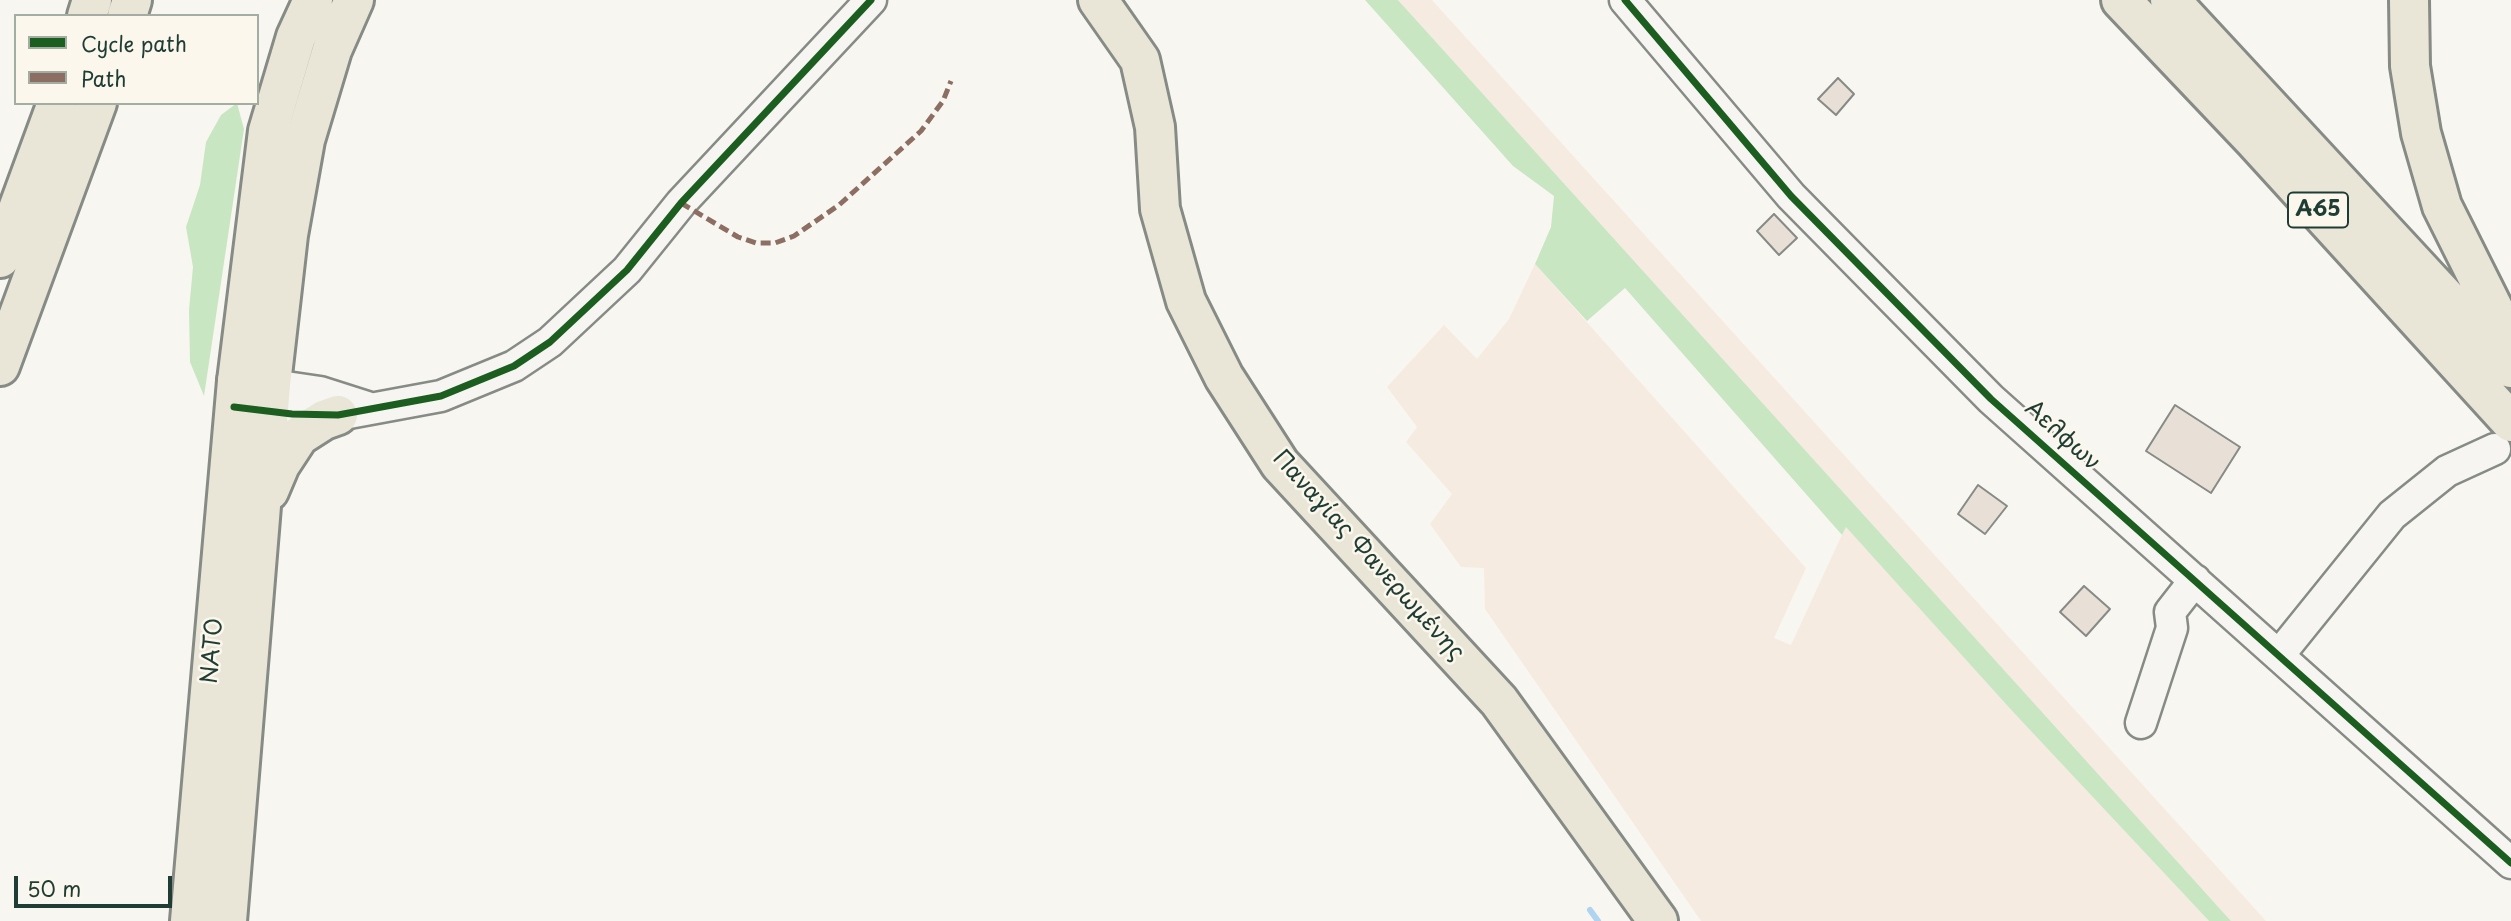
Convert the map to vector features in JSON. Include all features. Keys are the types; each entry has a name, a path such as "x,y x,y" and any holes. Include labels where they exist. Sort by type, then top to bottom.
{"main road":[{"path":"252,396 268,131 296,37 313,0"},
{"path":"252,396 288,235 305,140 332,50 354,0"},
{"name":"Παναγίας Φανερωμένης","path":"1098,0 1140,60 1156,127 1160,209 1186,301 1224,377 1280,464 1499,701 1658,921"},
{"name":"Α65","path":"2121,0 2263,150 2503,435"},
{"name":"Α65","path":"2170,0 2511,368"},
{"path":"2409,0 2410,66 2421,133 2442,206 2495,312 2511,334"},
{"path":"0,258 56,105"},
{"path":"0,366 96,105"},
{"name":"ΝΑΤΟ","path":"227,921 259,515 252,396"},
{"name":"ΝΑΤΟ","path":"190,921 252,396"},
{"path":"259,515 280,465 299,436 324,420 355,411"}],"street":[{"path":"252,396 320,392 355,411 452,392 514,366 550,342 627,270 690,194 871,0"},
{"name":"Αελφων","path":"1625,0 1800,206 1991,399 2511,863"},
{"path":"2279,655 2392,514 2447,471 2503,435"},
{"path":"2141,723 2172,628 2169,612 2195,580"}],"shaded area":[{"path":"1398,0 1432,0 2266,921 2231,921"},
{"path":"1535,264 1806,568 1774,638 1791,645 1846,526 2014,713 2209,921 1701,921 1485,609 1484,568 1461,567 1430,524 1452,494 1406,442 1417,427 1387,387 1444,325 1477,359 1509,319"}],"green space":[{"path":"1365,0 1398,0 2231,921 2209,921 2014,713 1846,527 1842,535 1625,288 1587,321 1535,264 1551,227 1554,196 1513,166"},
{"path":"238,105 244,129 204,396 190,362 189,310 193,267 186,227 200,185 206,142 221,115"}],"building":[{"path":"1838,78 1854,94 1836,115 1818,99"},
{"path":"1774,214 1797,238 1779,255 1757,231"},
{"path":"2175,405 2240,447 2211,493 2146,451"},
{"path":"1978,485 2007,506 1985,534 1958,514"},
{"path":"2084,586 2110,609 2086,636 2060,612"}],"waterway":[{"path":"1590,910 1598,921"}],"marked path":[{"path":"681,203 738,237 756,243 775,243 794,236 839,205 921,131 943,101 951,81"}],"cycle path":[{"path":"234,407 292,414 338,415 441,396 514,366 550,342 627,270 681,203 871,0"},
{"path":"1625,0 1791,196 1991,399 2511,863"}]}
